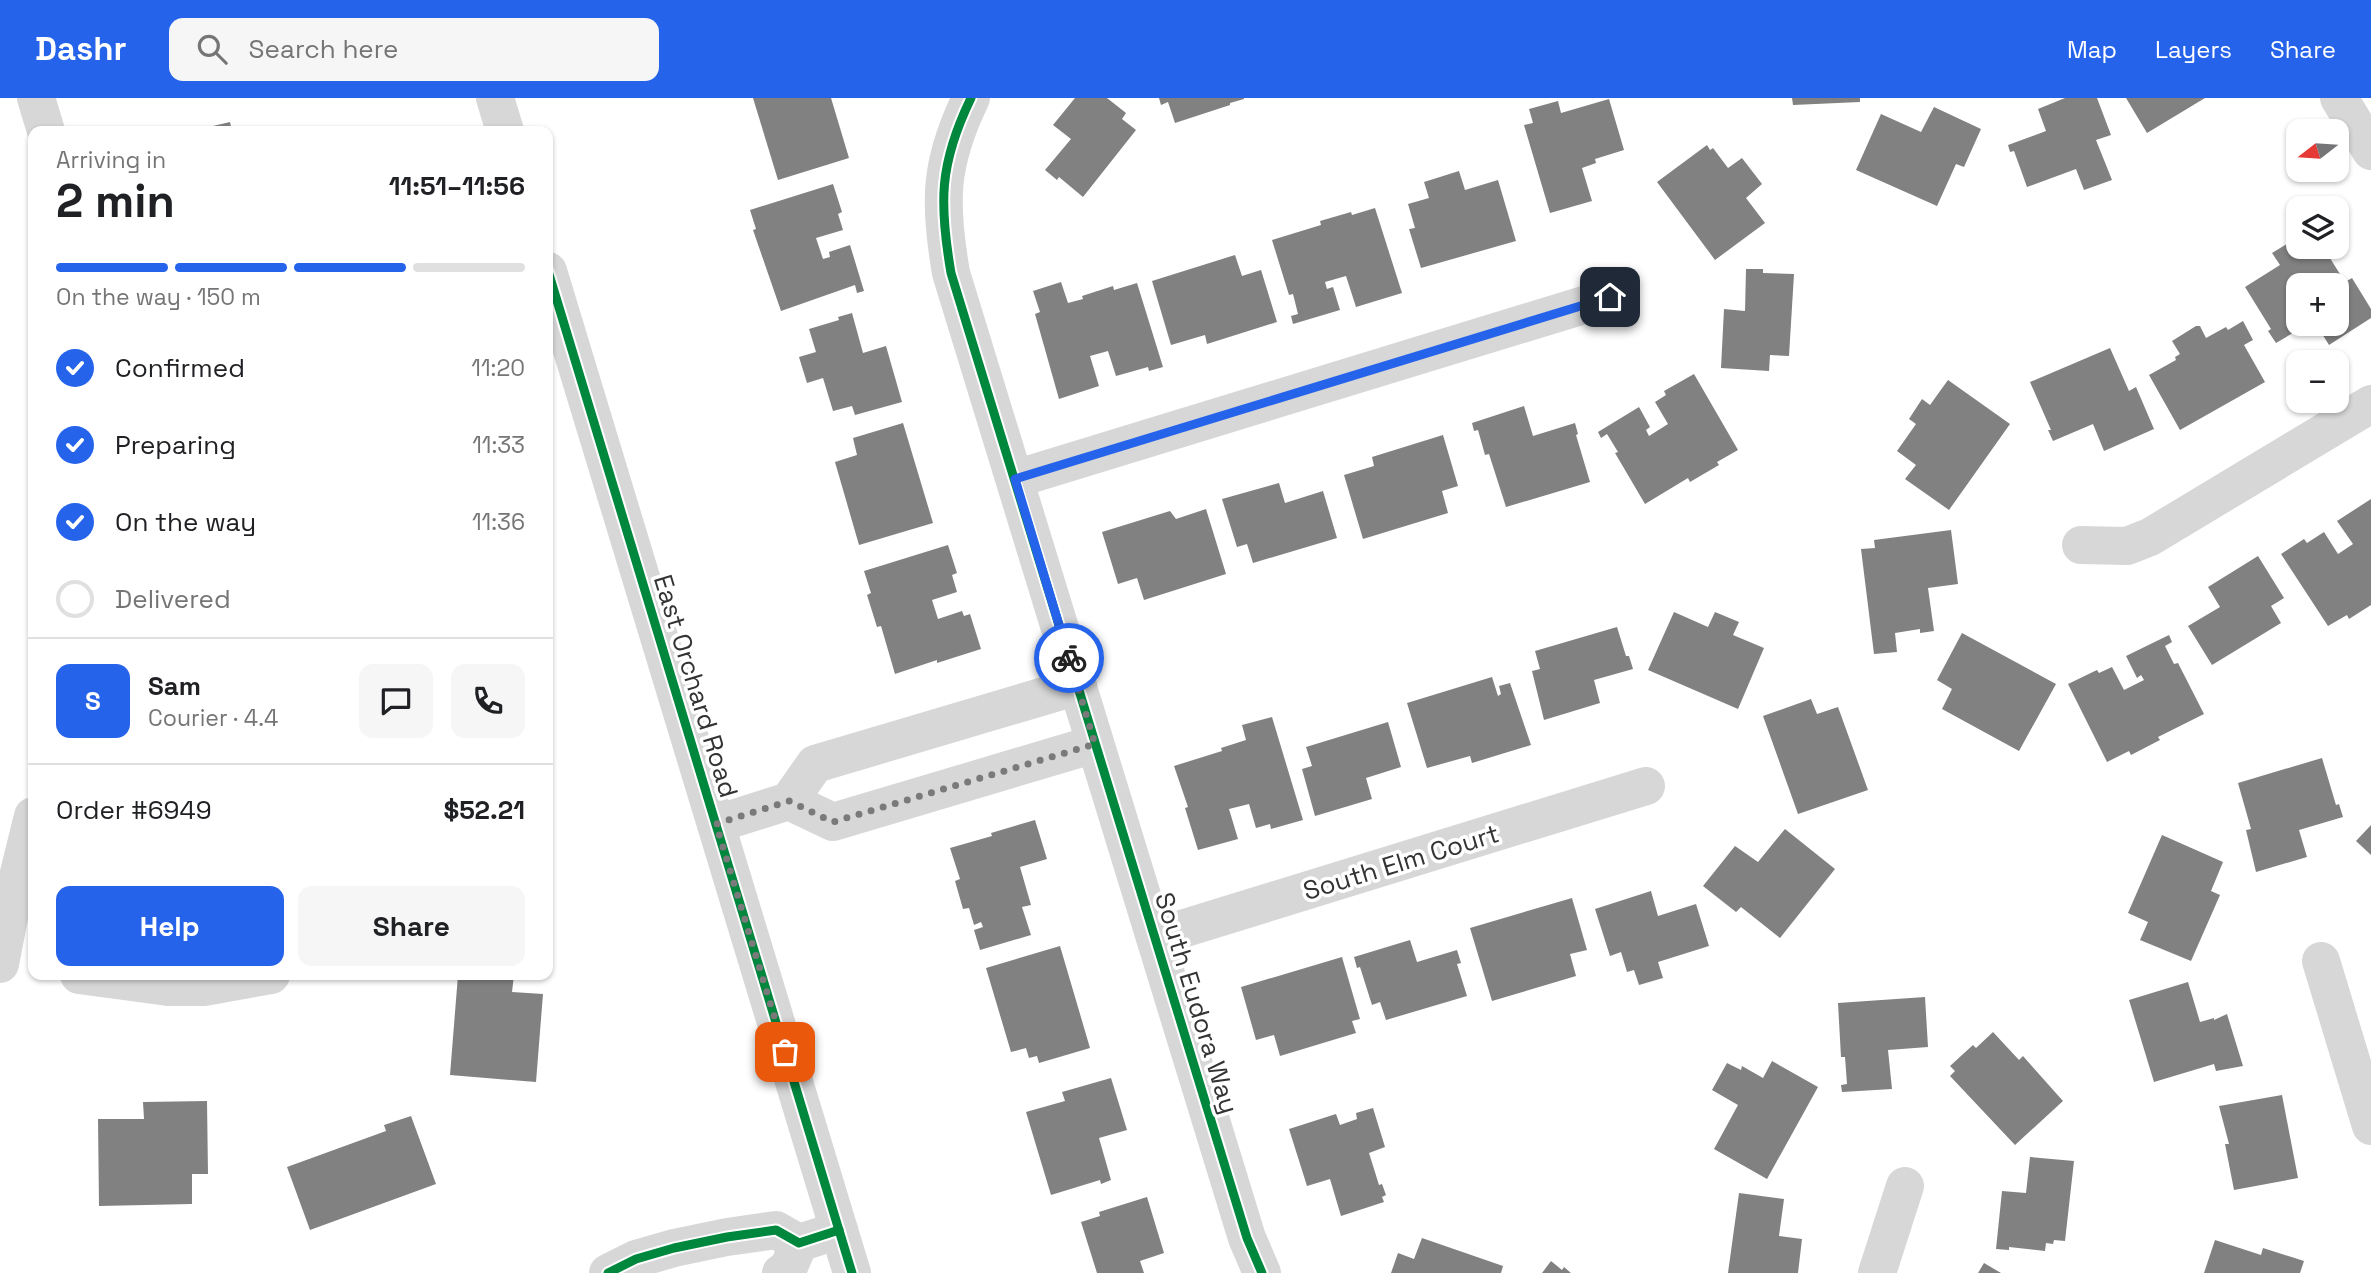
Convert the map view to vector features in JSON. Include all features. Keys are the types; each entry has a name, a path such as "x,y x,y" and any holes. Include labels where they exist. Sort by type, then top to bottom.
{"street":[{"path":"36,98 44,126"},
{"path":"495,98 503,126"},
{"name":"South Eudora Way","path":"971,98 958,125 946,164 944,235 951,273 1247,1238 1262,1273"},
{"path":"2339,98 2371,151"},
{"name":"East Orchard Road","path":"553,287 852,1273"},
{"path":"1015,479 1610,297"},
{"path":"2081,545 2127,546 2150,537 2371,404"},
{"path":"716,824 789,801 815,764 1078,686"},
{"path":"789,801 833,822 1095,744"},
{"name":"South Elm Court","path":"1156,937 1646,786"},
{"path":"28,836 0,964 28,967"},
{"path":"2321,961 2371,1126"},
{"path":"116,980 168,987 205,987 244,980"},
{"path":"1877,1273 1905,1186"},
{"path":"608,1273 636,1259 674,1248 776,1230 790,1258 839,1230"}],"building":[{"path":"753,98 831,98 849,158 778,180"},
{"path":"1075,98 1107,98 1126,113 1122,119 1136,130 1083,197 1059,177 1057,180 1045,170 1071,139 1053,125"},
{"path":"1159,98 1244,99 1175,123 1168,102 1161,105"},
{"path":"1792,98 1860,98 1860,102 1793,105"},
{"path":"2065,98 2097,98 2111,135 2096,140 2112,180 2084,190 2076,169 2027,187 2014,151 2010,152 2008,145 2046,131 2038,109"},
{"path":"2126,98 2205,98 2147,133"},
{"path":"1609,99 1624,150 1595,159 1596,163 1582,168 1592,201 1550,213 1524,125 1533,123 1529,109 1558,101 1561,113"},
{"path":"1934,107 1981,129 1964,167 1956,164 1937,206 1856,170 1881,114 1921,132"},
{"path":"230,122 231,126 213,126"},
{"path":"1707,145 1710,150 1713,148 1728,168 1742,158 1762,184 1746,198 1765,223 1715,260 1657,182"},
{"path":"1459,171 1465,190 1498,180 1516,241 1421,268 1409,229 1415,228 1408,204 1429,198 1424,182"},
{"path":"833,184 842,212 838,214 843,230 816,238 823,259 830,257 829,252 850,245 864,291 857,293 855,285 781,311 753,230 756,229 750,210"},
{"path":"1375,208 1402,293 1356,307 1346,276 1325,282 1327,289 1333,287 1340,310 1293,324 1291,316 1298,314 1293,294 1289,295 1272,240 1321,225 1320,221"},
{"path":"2286,244 2286,259 2331,259 2339,273 2286,273 2288,336 2276,343 2268,331 2271,329 2245,287 2280,265 2272,253"},
{"path":"1235,255 1242,276 1261,270 1277,322 1207,344 1205,335 1171,345 1152,281"},
{"path":"1746,269 1763,269 1763,273 1794,274 1789,356 1770,355 1769,371 1721,368 1724,309 1745,311"},
{"path":"2352,278 2371,309 2371,318 2349,332 2349,280"},
{"path":"1061,282 1068,303 1113,286 1114,290 1137,283 1163,367 1149,371 1148,367 1116,376 1108,351 1090,356 1099,386 1059,399 1035,314 1040,312 1033,291"},
{"path":"852,313 863,353 886,346 902,402 855,415 852,406 833,411 823,378 807,383 799,357 816,352 809,329"},
{"path":"2243,321 2253,340 2244,345 2265,382 2180,430 2149,375 2176,360 2175,357 2180,354 2172,341 2196,326 2200,326 2206,338"},
{"path":"2323,336 2343,336 2329,345"},
{"path":"2110,348 2129,391 2136,387 2154,429 2104,451 2093,424 2053,441 2048,430 2051,430 2030,382"},
{"path":"1694,374 1738,450 1690,482 1688,478 1645,504 1607,434 1601,438 1598,432 1639,407 1650,427 1646,430 1649,436 1668,424 1655,402 1666,395 1664,391"},
{"path":"1948,380 2010,424 1949,510 1905,479 1916,465 1897,451 1916,424 1909,419 1922,399 1930,405"},
{"path":"1524,406 1533,436 1575,423 1590,482 1506,507 1489,454 1485,455 1478,430 1474,431 1472,423"},
{"path":"903,423 933,523 859,545 835,462 857,455 853,438"},
{"path":"1443,435 1458,486 1442,491 1448,513 1363,539 1344,475 1374,466 1372,457"},
{"path":"1279,483 1285,503 1323,491 1337,538 1253,563 1247,544 1237,547 1222,499"},
{"path":"2371,499 2371,605 2349,619 2347,615 2328,626 2281,554 2304,539 2307,543 2324,532 2338,554 2353,544 2337,521"},
{"path":"1206,509 1226,574 1144,600 1137,578 1118,584 1102,532 1170,511 1176,519"},
{"path":"1951,530 1958,584 1928,588 1934,631 1920,633 1920,629 1895,633 1897,652 1874,654 1861,549 1875,548 1874,540"},
{"path":"948,545 957,573 952,575 957,592 932,600 938,619 962,611 964,616 970,614 981,649 895,674 881,626 877,627 867,595 871,593 864,571"},
{"path":"2258,556 2284,598 2271,606 2281,623 2212,665 2188,626 2220,607 2208,587"},
{"path":"1674,612 1708,627 1715,612 1739,622 1733,635 1764,648 1738,709 1648,670"},
{"path":"1617,627 1633,669 1594,680 1600,703 1544,720 1532,671 1540,669 1535,651"},
{"path":"1962,633 2056,684 2019,751 1942,709 1952,689 1937,680"},
{"path":"2169,635 2172,642 2165,646 2174,664 2178,663 2204,714 2158,737 2160,740 2131,755 2129,751 2107,762 2068,684 2097,670 2099,673 2112,667 2124,690 2144,680 2141,675 2137,678 2126,656"},
{"path":"1492,677 1498,696 1501,694 1499,686 1510,683 1531,745 1472,763 1470,756 1427,768 1407,703"},
{"path":"1811,699 1817,714 1838,707 1868,790 1798,814 1763,716"},
{"path":"1272,717 1303,820 1271,829 1270,824 1256,828 1249,804 1229,809 1238,839 1198,850 1185,808 1188,807 1174,766 1222,751 1221,748 1246,740 1242,725"},
{"path":"1388,722 1401,767 1366,778 1372,799 1315,816 1302,769 1312,766 1306,747"},
{"path":"2322,758 2336,805 2339,804 2343,817 2299,830 2307,857 2256,872 2246,830 2251,829 2238,783"},
{"path":"1035,820 1047,859 1020,867 1031,905 1022,907 1031,935 980,950 974,930 983,927 981,922 974,925 969,908 963,909 955,881 960,879 950,848"},
{"path":"2371,825 2371,855 2356,841"},
{"path":"1785,829 1835,869 1780,938 1741,907 1736,912 1703,886 1735,846 1758,862"},
{"path":"2162,835 2223,862 2211,891 2220,895 2191,961 2140,940 2148,922 2128,913"},
{"path":"1651,891 1658,916 1696,904 1709,946 1658,962 1663,978 1639,985 1634,970 1627,972 1621,952 1610,956 1595,909"},
{"path":"1572,898 1587,950 1570,954 1576,976 1492,1001 1470,928"},
{"path":"1410,940 1417,962 1457,950 1461,963 1457,964 1467,996 1386,1020 1380,1002 1372,1005 1360,967 1357,968 1354,957"},
{"path":"1060,946 1090,1048 1039,1063 1037,1056 1029,1058 1026,1048 1011,1052 986,968"},
{"path":"1342,957 1360,1019 1352,1021 1356,1033 1280,1056 1274,1035 1256,1040 1241,987"},
{"path":"458,980 513,980 512,992 543,994 536,1082 450,1075"},
{"path":"2188,982 2200,1022 2227,1014 2243,1066 2216,1071 2214,1064 2154,1082 2129,1000"},
{"path":"1925,997 1928,1047 1888,1050 1892,1089 1842,1092 1841,1085 1847,1084 1845,1057 1841,1057 1838,1003"},
{"path":"1993,1032 2019,1060 2023,1056 2063,1101 2015,1145 1950,1076 1955,1071 1950,1066 1973,1045 1976,1048"},
{"path":"1772,1061 1818,1087 1767,1179 1714,1149 1738,1105 1712,1090 1727,1063 1741,1070 1742,1066 1763,1078"},
{"path":"1111,1078 1127,1130 1099,1138 1111,1180 1101,1184 1100,1180 1051,1195 1026,1112 1065,1101 1062,1092"},
{"path":"2282,1095 2298,1178 2234,1190 2225,1144 2229,1144 2219,1106"},
{"path":"207,1101 208,1174 192,1174 192,1204 99,1206 98,1119 144,1119 143,1102"},
{"path":"1373,1108 1385,1147 1369,1153 1379,1185 1382,1184 1386,1195 1382,1197 1384,1202 1341,1216 1330,1179 1307,1186 1289,1129 1336,1114 1340,1125 1357,1119 1356,1113"},
{"path":"411,1116 436,1184 310,1230 287,1167 386,1131 384,1125"},
{"path":"2030,1157 2074,1161 2065,1241 2054,1240 2053,1244 2046,1243 2045,1251 2009,1247 2009,1250 1996,1249 2002,1191 2026,1193"},
{"path":"1739,1193 1784,1199 1779,1236 1802,1239 1798,1273 1728,1273"},
{"path":"1147,1197 1164,1253 1140,1261 1144,1273 1097,1273 1081,1222 1100,1216 1099,1212"},
{"path":"1422,1238 1503,1266 1501,1273 1391,1273 1398,1253 1414,1259"},
{"path":"2215,1240 2261,1255 2263,1248 2304,1261 2300,1273 2204,1273"},
{"path":"1551,1261 1562,1270 1564,1267 1571,1273 1542,1273"},
{"path":"1984,1263 2001,1273 1978,1273"}],"cycle path":[{"path":"971,98 953,143 944,184 945,225 951,273 1247,1238 1262,1273"},
{"path":"553,287 852,1273"},
{"path":"608,1273 636,1259 727,1237 776,1230 799,1243 839,1230"}],"way so far":[{"path":"785,1052 716,824 789,801 833,822 1095,744 1069,658"}],"route":[{"path":"1069,658 1015,479 1610,297"}]}
